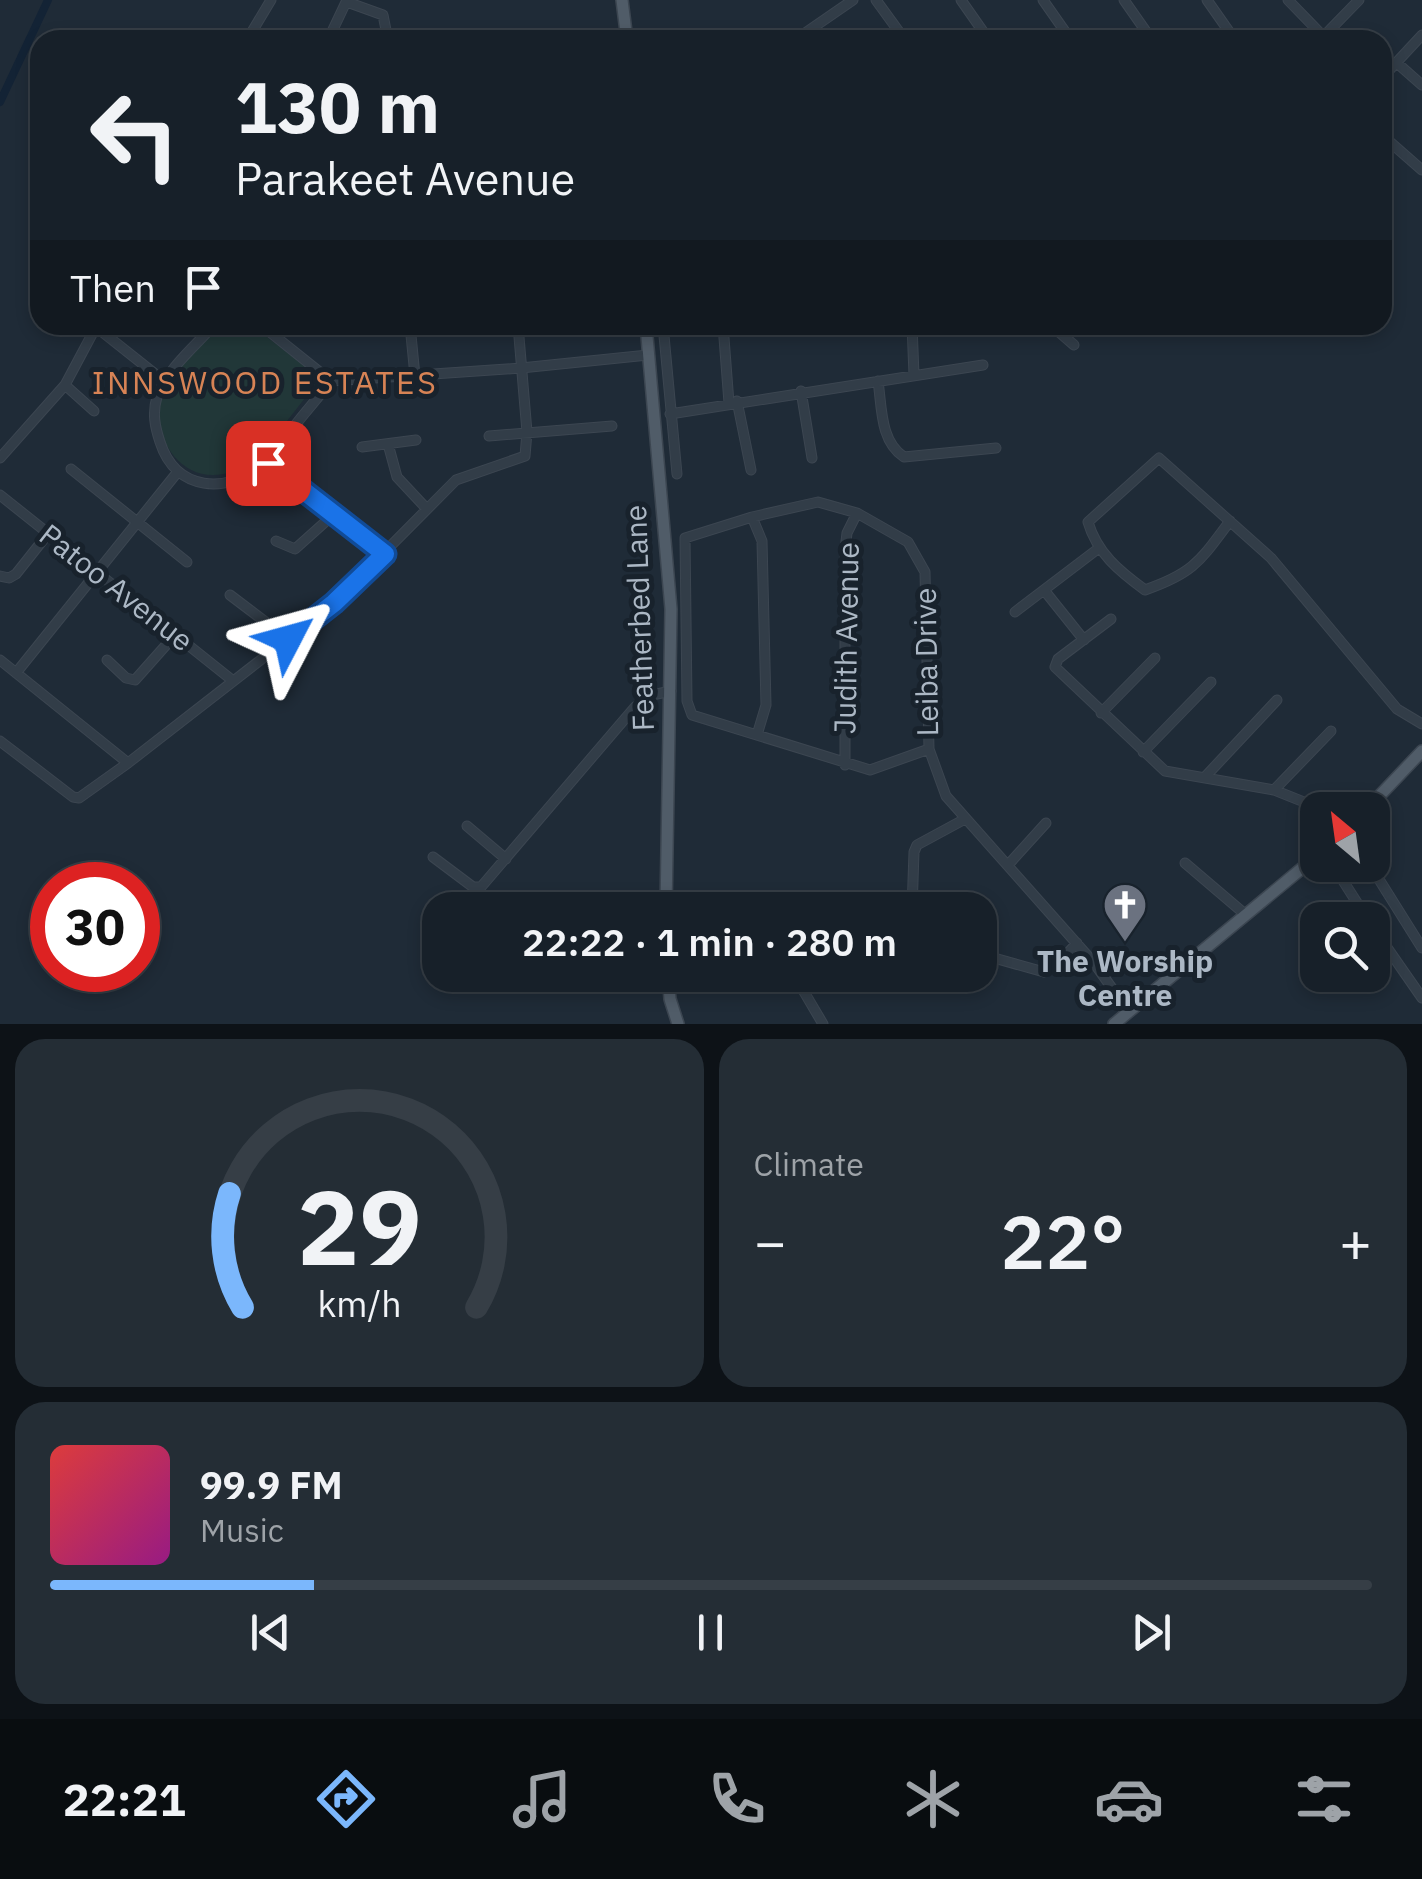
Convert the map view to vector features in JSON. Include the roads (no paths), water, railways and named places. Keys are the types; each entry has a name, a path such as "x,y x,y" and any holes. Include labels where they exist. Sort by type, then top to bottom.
{"main road":[{"path":"622,0 626,30"},
{"name":"Featherbed Lane","path":"647,335 671,631 666,892"},
{"path":"1383,792 1422,752"},
{"path":"1114,1024 1300,870"},
{"path":"669,992 678,1024"}],"street":[{"path":"254,30 271,0"},
{"path":"811,30 853,0"},
{"path":"876,0 897,30"},
{"path":"961,0 982,30"},
{"path":"1043,0 1065,30"},
{"path":"1124,0 1145,30"},
{"path":"1207,0 1228,30"},
{"path":"1288,0 1315,30"},
{"path":"1330,30 1359,0"},
{"path":"333,30 347,1 383,15 386,30"},
{"path":"1392,68 1422,35"},
{"path":"1397,63 1422,85"},
{"path":"1392,144 1422,170"},
{"path":"0,458 66,386 92,335"},
{"path":"108,335 164,382"},
{"path":"205,335 164,382 156,400 154,422 163,452 176,474 201,483 226,483 268,463 332,381"},
{"path":"274,335 332,381 648,355"},
{"path":"411,335 414,376"},
{"path":"0,741 76,798 128,763 334,603 426,508 468,473 524,456 527,432 519,335"},
{"path":"663,335 677,474"},
{"path":"724,335 733,402 752,470"},
{"path":"912,335 914,375"},
{"path":"1062,335 1074,346"},
{"path":"670,414 983,365"},
{"path":"878,381 887,438 893,450 904,457 996,448"},
{"path":"66,386 94,411"},
{"path":"800,391 812,458"},
{"path":"488,436 612,426"},
{"path":"362,447 416,440"},
{"path":"388,444 397,476 426,508"},
{"path":"1230,521 1197,564 1180,578 1145,590 1099,548 1088,522 1159,458 1272,558 1397,710 1422,724"},
{"path":"268,463 385,554"},
{"path":"71,469 188,562"},
{"path":"16,672 176,474"},
{"name":"Patoo Avenue","path":"0,495 232,680"},
{"name":"Leiba Drive","path":"686,632 685,538 818,502 857,513 908,542 925,572 928,749 946,796 1077,943 1128,1012"},
{"name":"Judith Avenue","path":"845,764 845,550 847,533 857,513"},
{"path":"276,540 295,549 333,515"},
{"path":"752,517 762,541 766,706 757,736"},
{"path":"0,576 16,574 48,535"},
{"path":"1015,612 1099,548"},
{"path":"1044,590 1084,640"},
{"path":"230,594 288,639"},
{"path":"1112,619 1058,659 1054,668 1144,752 1174,774 1274,790 1300,800"},
{"path":"671,631 686,632 689,709 700,718 870,770 928,749"},
{"path":"107,660 126,678 134,680 175,634"},
{"path":"1101,713 1155,658"},
{"path":"0,660 128,763"},
{"path":"1144,752 1210,682"},
{"path":"434,857 476,889 482,888 635,707 652,696 671,691"},
{"path":"1204,778 1277,700"},
{"path":"1274,790 1330,730"},
{"path":"913,892 917,846 964,819"},
{"path":"1008,865 1046,823"},
{"path":"467,826 506,859"},
{"path":"1185,862 1246,915"},
{"path":"1381,882 1422,948"},
{"path":"997,959 1044,972 1054,968 1077,943"},
{"path":"1390,952 1422,998"},
{"path":"804,992 823,1024"}],"waterway":[{"path":"34,30 48,0"},
{"path":"0,102 30,38"}],"place":[{"name":"The Worship Centre","path":"1125,943"}],"district":[{"name":"INNSWOOD ESTATES","path":"265,383"}]}
